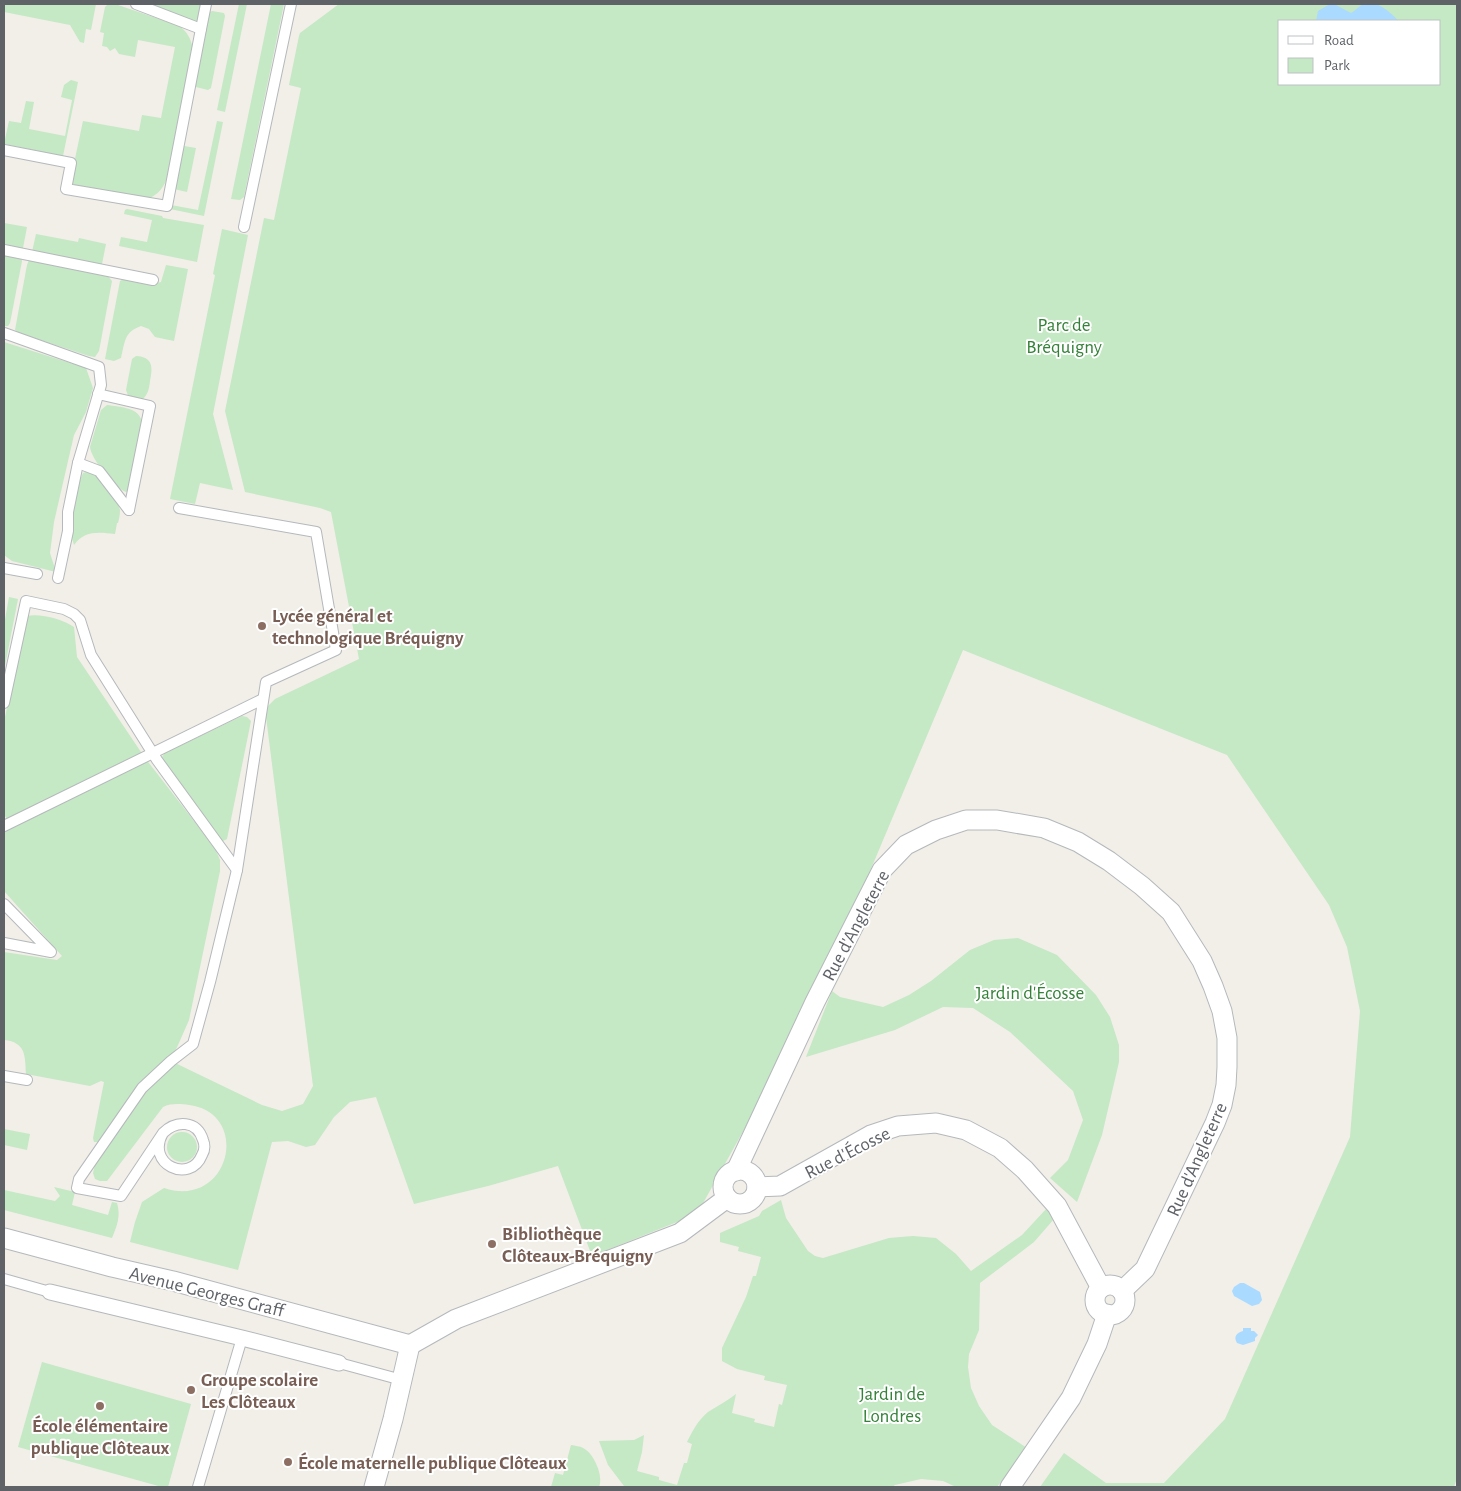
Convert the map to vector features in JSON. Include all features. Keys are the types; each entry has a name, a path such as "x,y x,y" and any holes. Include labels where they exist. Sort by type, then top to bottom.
{"street":[{"name":"Rue d'Angleterre","path":"736,1171 815,1002 862,906 882,870 906,845 936,830 966,820 997,820 1044,828 1078,842 1109,861 1142,886 1171,912 1202,961 1214,986 1222,1011 1227,1038 1226,1086 1222,1105 1212,1131 1145,1269 1122,1291"},
{"name":"Rue d'Écosse","path":"757,1187 780,1186 871,1135 898,1126 936,1123 966,1130 1000,1148 1025,1170 1057,1206 1101,1288"},
{"path":"736,1171 748,1172 756,1181 757,1187 752,1199 746,1203 739,1204 727,1198 723,1185 730,1174 736,1171"},
{"path":"374,1487 410,1345 456,1318 680,1233 727,1198"},
{"name":"Avenue Georges Graff","path":"4,1238 410,1345"},
{"path":"1110,1285 1122,1291 1124,1301 1120,1310 1116,1313 1107,1314 1098,1309 1095,1296 1101,1288 1110,1285"},
{"path":"50,1292 339,1363"},
{"path":"1010,1487 1071,1398 1097,1344 1107,1314"}],"lane":[{"path":"136,4 201,29"},
{"path":"4,150 71,163 66,189 168,206 206,4"},
{"path":"244,227 291,4"},
{"path":"4,250 152,280"},
{"path":"4,333 99,367 101,385 78,463 68,512 68,531 58,578"},
{"path":"78,463 99,471 129,510 150,406 98,394"},
{"path":"163,1133 160,1138 159,1150 163,1161 167,1165 184,1170 196,1165 201,1159 204,1152 202,1136 191,1126 176,1125 168,1128 163,1133 121,1196 77,1188 79,1179 142,1088 193,1044 237,870 266,682 336,650 316,532 179,508"},
{"path":"4,568 37,574"},
{"path":"4,703 26,601 64,609 74,614 80,620 91,655 157,760 237,870"},
{"path":"4,826 263,699"},
{"path":"4,904 51,952 4,943"},
{"path":"4,1076 27,1080"},
{"path":"4,1279 50,1292"},
{"path":"198,1487 242,1338"},
{"path":"339,1363 402,1380"}],"green space":[{"path":"4,4 96,4 91,30 86,29 84,43 80,42 70,25 4,12"},
{"path":"108,4 115,4 177,25 188,35 193,49 168,176 161,190 148,199 69,187 83,121 139,131 142,115 161,118 175,47 138,40 135,57 119,54 115,48 110,51 107,47 102,46 104,33 100,32 105,7"},
{"path":"146,4 202,4 198,21 196,22"},
{"path":"239,4 247,4 225,112 217,110"},
{"path":"271,4 284,4 244,197 240,200 231,199"},
{"name":"Parc de Bréquigny","path":"339,4 1457,4 1457,1478 1454,1487 1040,1487 1064,1453 1106,1483 1164,1483 1225,1419 1350,1137 1360,1011 1347,947 1329,905 1227,755 963,650 815,1002 697,1214 592,1256 558,1166 414,1204 376,1097 350,1102 334,1117 315,1145 306,1147 288,1141 272,1142 238,1270 130,1242 142,1202 164,1188 187,1191 205,1185 218,1174 225,1158 226,1141 221,1124 209,1112 189,1105 176,1104 166,1106 163,1107 107,1181 95,1179 93,1173 95,1165 141,1096 132,1093 100,1142 94,1142 93,1138 104,1082 101,1081 90,1086 26,1074 23,1051 17,1044 4,1040 4,952 57,960 62,956 4,891 4,826 6,817 4,816 4,722 26,616 51,617 64,621 74,627 77,657 145,758 215,848 220,860 220,871 189,1020 171,1061 262,1105 282,1111 303,1104 313,1086 266,708 275,699 359,659 331,512 245,492 225,411 264,218 274,220 301,88 289,85 300,33"},
{"path":"212,11 224,13 225,16 211,88 208,90 196,87 195,84 209,13"},
{"path":"71,80 78,82 63,156 4,144 9,121 21,123 26,101 34,102 29,129 65,136 72,100 61,97 64,85"},
{"path":"217,121 223,122 204,216 170,209 171,205 198,210"},
{"path":"184,146 196,148 187,192 174,189 181,152"},
{"path":"127,209 204,225 197,262 119,246 121,237 147,242 152,220 124,214"},
{"path":"4,223 27,227 21,251 4,247"},
{"path":"222,229 248,235 213,414 233,490 200,483 195,504 170,499 215,275 213,274"},
{"path":"36,234 78,242 79,238 106,244 102,264 101,266 32,252"},
{"path":"4,254 21,258 22,261 8,326 4,326"},
{"path":"29,260 107,275 112,281 99,351 95,357 19,333 15,330"},
{"path":"166,265 188,269 174,341 155,337 149,329 141,326 135,328 128,335 121,358 114,361 105,359 120,281 124,279 153,284 161,282"},
{"path":"4,342 86,368 93,388 86,412 74,435 54,522 50,553 56,572 12,561 4,555"},
{"path":"136,356 146,358 151,367 149,389 143,399 129,398 126,390 132,359"},
{"path":"107,405 123,407 133,411 137,413 142,422 128,491 126,492 116,485 104,472 91,452 90,447 101,410"},
{"path":"89,471 104,483 112,494 120,510 118,523 115,534 87,534 74,545 70,519 76,491 83,473"},
{"path":"9,597 18,599 4,671 4,625"},
{"path":"242,716 247,717 251,721 227,839 223,841 218,839 162,763 161,758 165,753"},
{"name":"Jardin d'Écosse","path":"1018,938 1057,955 1096,995 1110,1017 1119,1045 1119,1062 1102,1135 1077,1202 1050,1178 1068,1160 1083,1120 1073,1091 1010,1032 973,1008 943,1007 895,1030 806,1057 832,991 840,997 883,1007 909,995 931,981 970,950 994,940"},
{"path":"4,1129 30,1134 27,1150 4,1145"},
{"path":"182,1132 193,1136 197,1147 193,1158 182,1162 171,1158 167,1147 171,1136"},
{"path":"54,1187 75,1192 72,1205 108,1215 112,1202 117,1203 117,1225 112,1238 4,1210 4,1190 55,1201 60,1196"},
{"name":"Jardin de Londres","path":"781,1200 786,1218 808,1251 815,1256 823,1258 889,1238 913,1236 936,1238 956,1254 971,1271 1022,1235 1047,1208 1054,1219 1034,1242 980,1283 979,1330 969,1354 968,1367 971,1388 979,1406 992,1425 1027,1448 997,1487 956,1487 943,1481 921,1479 892,1487 626,1487 608,1465 599,1441 634,1440 644,1435 637,1471 659,1477 659,1480 677,1485 684,1463 687,1463 692,1444 687,1442 696,1426 708,1412 736,1394 732,1413 755,1419 754,1422 774,1427 779,1404 782,1405 787,1385 764,1380 765,1376 737,1369 722,1361 722,1348 746,1297 753,1276 756,1276 761,1257 738,1251 739,1247 720,1242 720,1233 759,1216 762,1211"},
{"path":"42,1362 191,1404 168,1487 162,1487 18,1447"},
{"path":"571,1445 582,1447 591,1455 599,1472 599,1487 551,1487 555,1473 563,1475"}],"water":[{"path":"1369,3 1384,8 1398,20 1316,20 1318,11 1330,4 1334,4 1351,13 1362,5"},
{"path":"1240,1283 1244,1283 1260,1292 1262,1300 1259,1304 1252,1306 1234,1296 1232,1291"},
{"path":"1243,1328 1251,1328 1251,1331 1258,1335 1255,1341 1243,1345 1237,1343 1237,1334 1243,1331"}],"place":[{"name":"Lycée général et technologique Bréquigny","path":"262,626"},
{"name":"Bibliothèque Clôteaux-Bréquigny","path":"492,1244"},
{"name":"Groupe scolaire Les Clôteaux","path":"191,1390"},
{"name":"École élémentaire publique Clôteaux","path":"100,1406"},
{"name":"École maternelle publique Clôteaux","path":"288,1462"}]}
